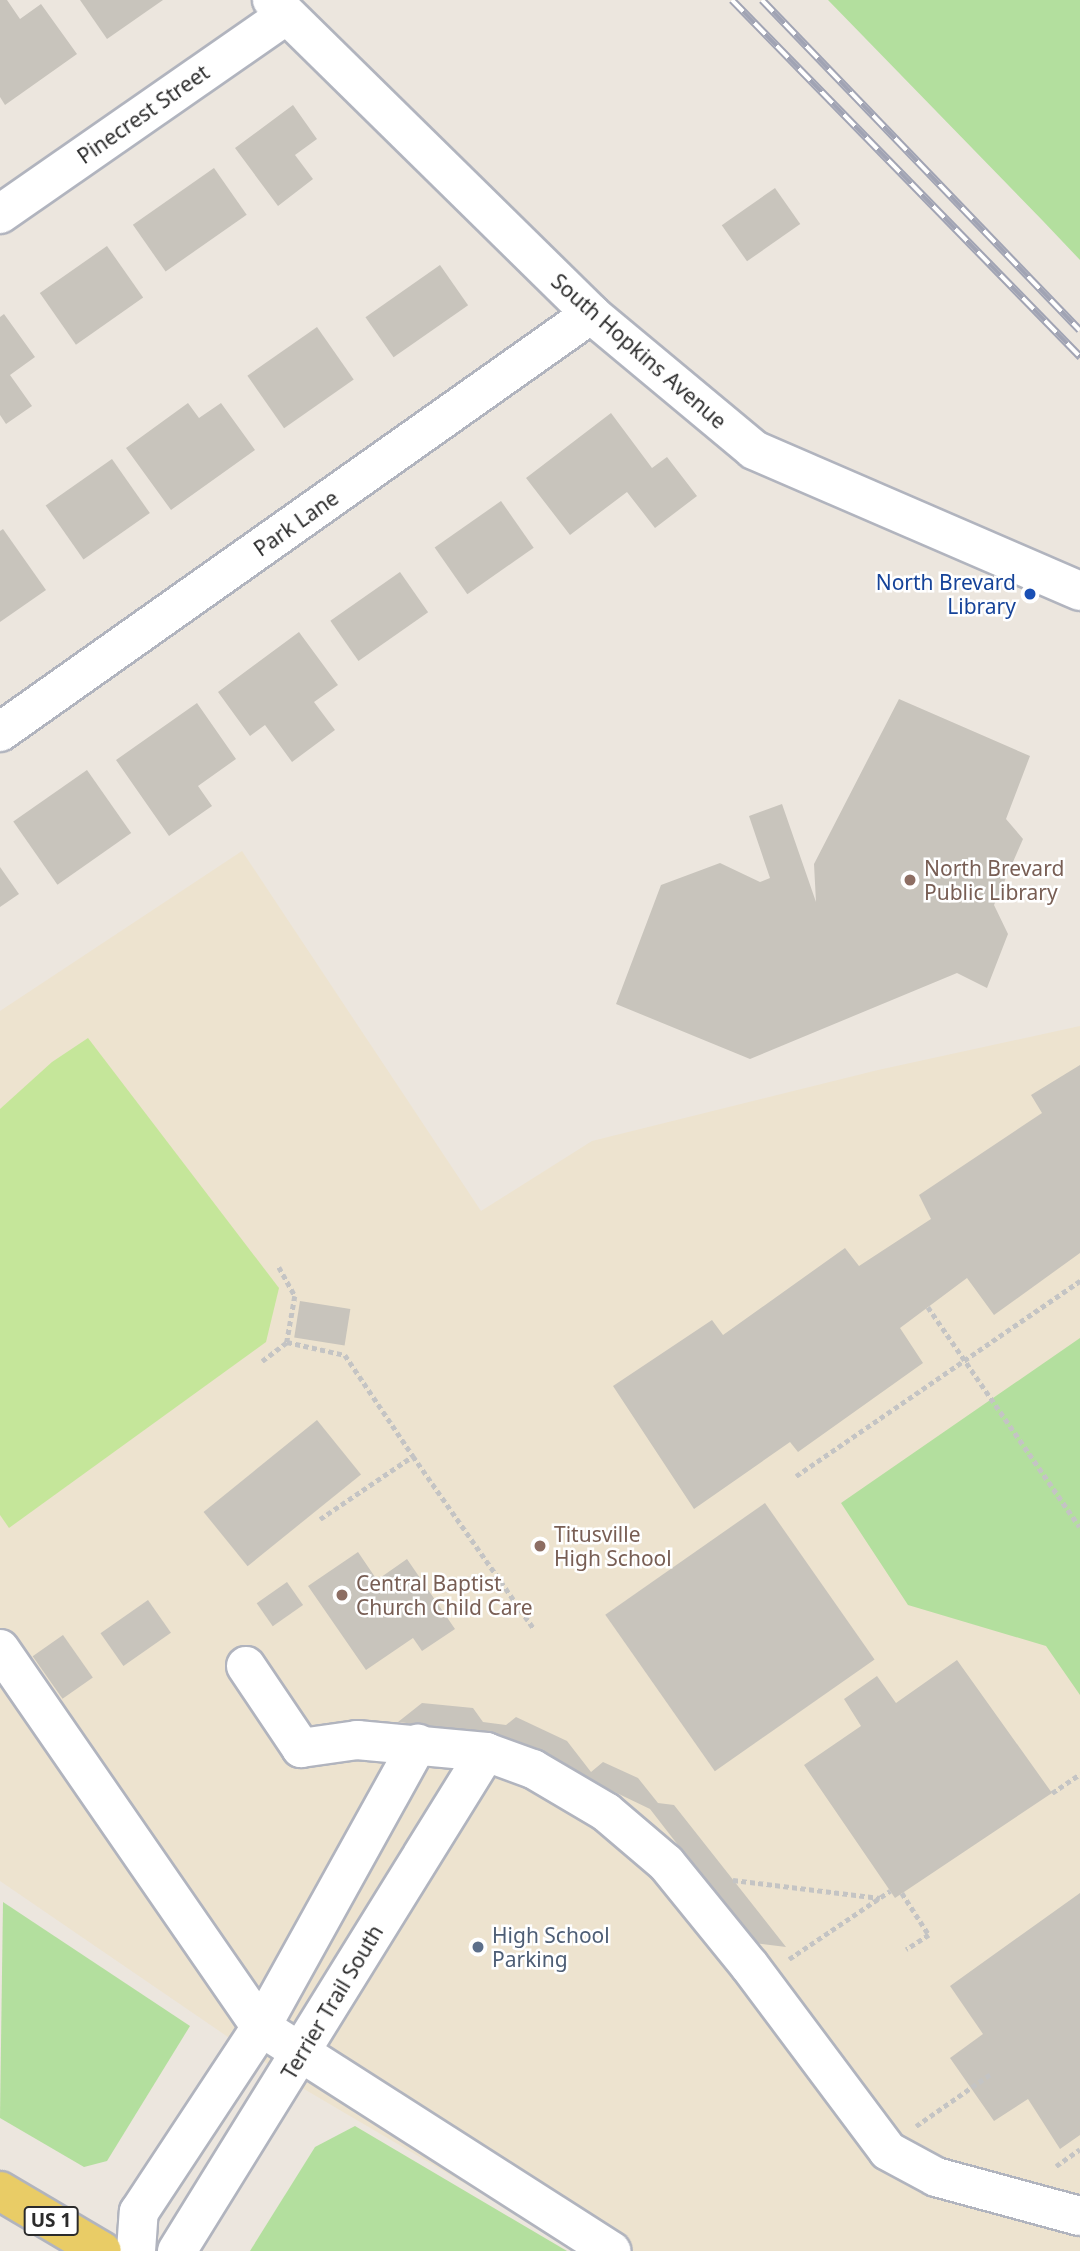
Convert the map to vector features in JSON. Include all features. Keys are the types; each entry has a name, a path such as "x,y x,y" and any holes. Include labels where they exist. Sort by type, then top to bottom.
{"main road":[{"name":"US 1","path":"0,2191 102,2251"}],"street":[{"name":"Pinecrest Street","path":"0,214 279,7"},
{"name":"South Hopkins Avenue","path":"279,7 591,314 754,450 1080,591"},
{"name":"Park Lane","path":"0,732 591,314"},
{"path":"0,1649 261,2027 300,2056 388,2105 481,2170 611,2251"},
{"path":"246,1666 301,1748 357,1740 486,1752 533,1769 606,1812 666,1863 749,1965 888,2151 936,2177 1080,2216"},
{"path":"136,2251 139,2212 261,2027 418,1744"},
{"name":"Terrier Trail South","path":"177,2251 486,1752"}],"path":[{"path":"262,1361 287,1342 295,1296 279,1267"},
{"path":"796,1476 1080,1281"},
{"path":"928,1307 1080,1527"},
{"path":"287,1342 345,1355 534,1629"},
{"path":"320,1519 413,1457"},
{"path":"1052,1793 1080,1774"},
{"path":"733,1880 880,1898"},
{"path":"786,1962 890,1891"},
{"path":"902,1893 929,1935 906,1950"},
{"path":"912,2129 992,2073"},
{"path":"906,2126 921,2137"},
{"path":"1056,2166 1080,2149"}],"shaded area":[{"name":"Titusville High School","path":"242,851 481,1211 592,1141 878,1070 1080,1026 1080,2251 580,2251 304,2089 0,1881 0,1011"}],"green space":[{"path":"828,0 1080,0 1080,260 1043,221"},
{"path":"88,1038 279,1288 266,1342 9,1528 0,1515 0,1109 52,1062"},
{"path":"1080,1338 1080,1695 1046,1646 908,1605 841,1503"},
{"path":"3,1902 190,2026 107,2161 84,2167 0,2118"},
{"path":"355,2126 567,2251 250,2251 315,2147"}],"building":[{"path":"0,0 7,0 20,19 41,4 77,54 5,105 0,97"},
{"path":"80,0 163,0 107,39"},
{"path":"293,105 317,139 295,155 313,179 278,206 235,148"},
{"path":"214,168 247,215 166,271 133,225"},
{"path":"775,188 800,224 747,261 722,225"},
{"path":"107,246 143,298 76,345 40,293"},
{"path":"440,265 468,305 394,357 365,317"},
{"path":"4,314 35,357 10,375 32,406 6,424 0,415 0,317"},
{"path":"317,327 354,379 284,428 247,376"},
{"path":"188,403 199,418 221,403 255,450 171,510 126,448"},
{"path":"611,413 652,468 667,457 697,496 655,528 627,492 570,535 526,478"},
{"path":"112,459 150,513 84,560 46,505"},
{"path":"501,501 534,548 467,594 435,547"},
{"path":"3,529 46,590 0,622 0,531"},
{"path":"400,572 428,612 358,661 330,621"},
{"path":"299,632 338,685 314,702 335,730 292,762 265,725 250,736 218,692"},
{"name":"North Brevard Public Library","path":"899,699 1030,756 1006,819 1023,839 994,905 1008,934 987,988 957,973 750,1059 616,1004 661,885 720,863 760,882 770,878 749,816 782,804 816,902 814,864"},
{"path":"197,703 236,759 198,786 212,806 169,836 116,760"},
{"path":"87,770 131,833 57,885 13,822"},
{"path":"0,867 19,894 0,907"},
{"name":"Titusville High School","path":"1080,1065 1080,1253 994,1315 967,1278 900,1328 923,1363 798,1452 790,1442 694,1509 613,1386 712,1320 723,1335 845,1248 859,1266 931,1219 919,1195 1042,1113 1031,1095"},
{"path":"300,1301 350,1309 345,1346 294,1338"},
{"path":"317,1420 361,1474 248,1566 204,1512"},
{"name":"Titusville High School","path":"765,1503 875,1659 715,1771 605,1615"},
{"path":"358,1552 377,1580 407,1559 455,1629 422,1651 413,1638 366,1670 308,1586"},
{"path":"287,1582 303,1605 273,1626 257,1603"},
{"path":"148,1600 171,1633 123,1666 100,1633"},
{"path":"63,1635 93,1678 63,1699 33,1656"},
{"path":"957,1660 1052,1793 895,1898 804,1765 861,1726 844,1699 877,1676 896,1703"},
{"path":"422,1703 473,1708 483,1722 506,1725 516,1717 567,1741 591,1772 603,1762 638,1778 658,1803 674,1805 786,1947 754,1943 650,1809 492,1733 398,1722"},
{"path":"1080,1893 1080,2135 1060,2149 1028,2099 994,2121 950,2058 983,2034 950,1986"}],"railway":[{"path":"732,0 1080,357"},
{"path":"762,0 1080,330"}],"place":[{"name":"North Brevard Library","path":"1030,594"},
{"name":"North Brevard Public Library","path":"910,880"},
{"name":"Titusville High School","path":"540,1546"},
{"name":"Central Baptist Church Child Care","path":"342,1595"},
{"name":"High School Parking","path":"478,1947"}]}
